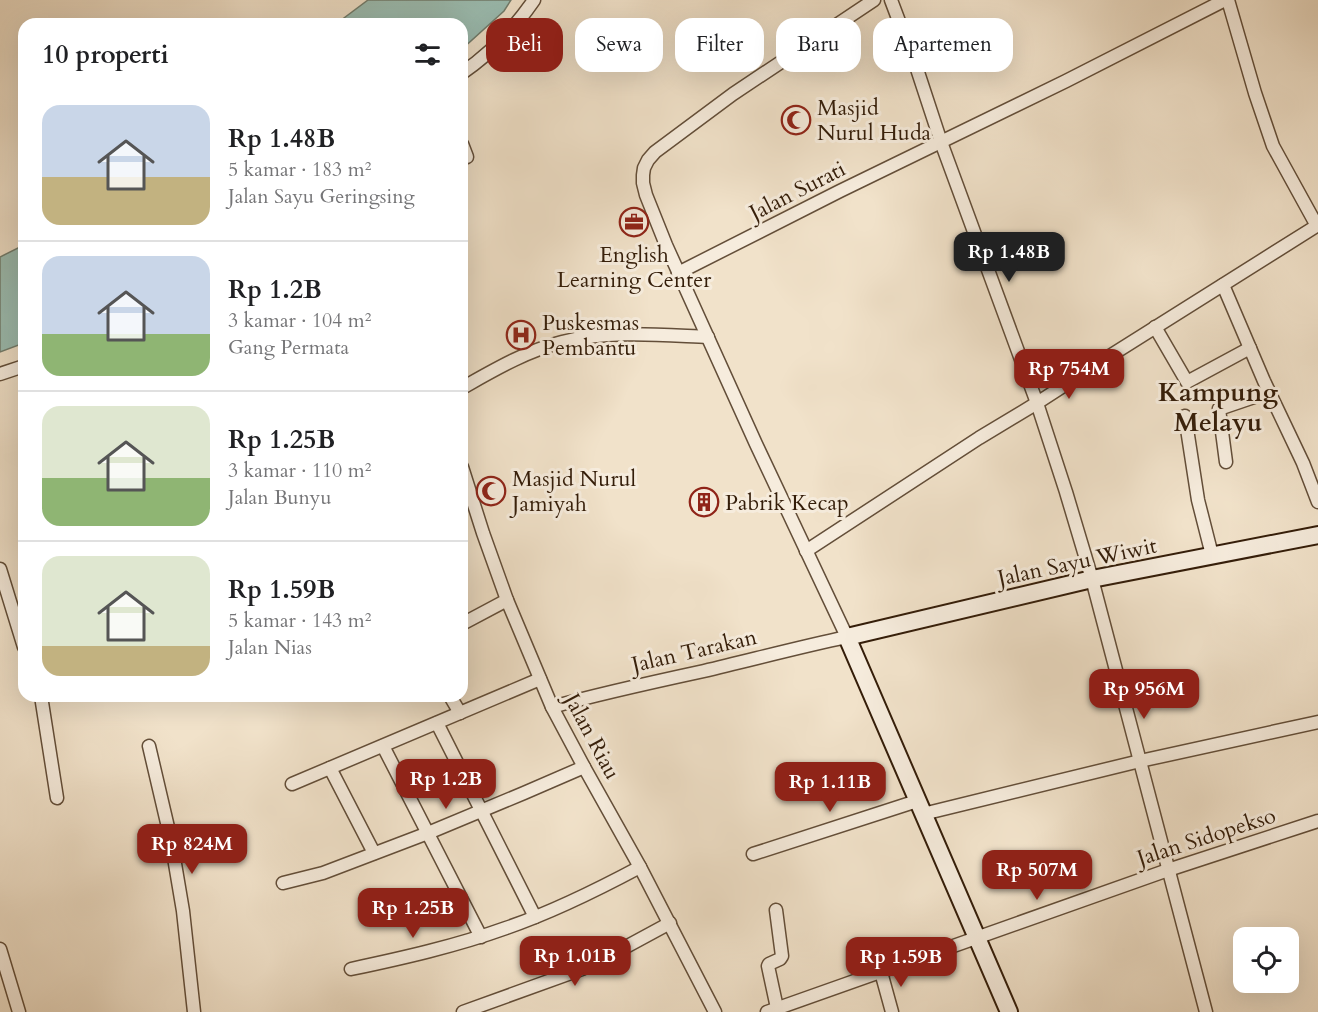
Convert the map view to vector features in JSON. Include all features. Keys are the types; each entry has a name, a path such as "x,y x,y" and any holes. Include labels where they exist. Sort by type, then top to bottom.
{"main road":[{"name":"Jalan Sayu Wiwit","path":"847,637 1092,579 1318,535"},
{"path":"847,637 1009,1012"}],"street":[{"path":"468,69 506,36 534,0"},
{"path":"847,637 678,273 645,189 643,175 648,160 655,152 733,94 874,0"},
{"path":"891,0 1037,404 1066,492 1092,579 1206,1012"},
{"path":"806,552 979,438 1037,404 1317,225 1272,143 1226,0"},
{"name":"Jalan Surati","path":"678,273 1226,0"},
{"path":"1224,285 1318,502"},
{"path":"1155,327 1187,382 1250,348"},
{"path":"468,385 522,356 564,342 597,336 633,334 708,337"},
{"path":"0,374 18,368"},
{"path":"1226,462 1219,409 1269,392"},
{"path":"1185,417 1198,500 1212,555"},
{"name":"Jalan Riau","path":"468,486 507,600 552,707 670,923 715,1012"},
{"path":"0,569 18,628"},
{"path":"468,621 507,600"},
{"name":"Jalan Tarakan","path":"552,707 600,693 847,637"},
{"path":"292,784 540,679"},
{"path":"42,702 57,798"},
{"path":"454,702 460,713"},
{"path":"753,854 920,807 1318,722"},
{"path":"437,723 535,917"},
{"path":"148,746 171,840 183,910 194,1012"},
{"path":"383,746 481,937"},
{"path":"283,883 323,873 428,833 584,767"},
{"path":"330,768 374,853"},
{"name":"Jalan Sidopekso","path":"772,1010 1168,870 1318,821"},
{"path":"351,969 392,961 481,937 586,895 640,867"},
{"path":"772,1010 768,966 782,956 776,910"},
{"path":"463,1012 582,969 670,923"},
{"path":"0,949 16,1011"},
{"path":"881,972 892,1012"}],"water":[{"path":"368,0 511,0 496,18 486,18 486,27 468,44 468,18 344,18"},
{"path":"18,248 18,345 0,352 0,257"}],"place":[{"name":"Masjid Nurul Huda","path":"796,120"},
{"name":"English Learning Center","path":"634,222"},
{"name":"Puskesmas Pembantu","path":"521,335"},
{"name":"Masjid Nurul Jamiyah","path":"491,491"},
{"name":"Pabrik Kecap","path":"704,502"}],"district":[{"name":"Kampung Melayu","path":"1218,406"}]}
